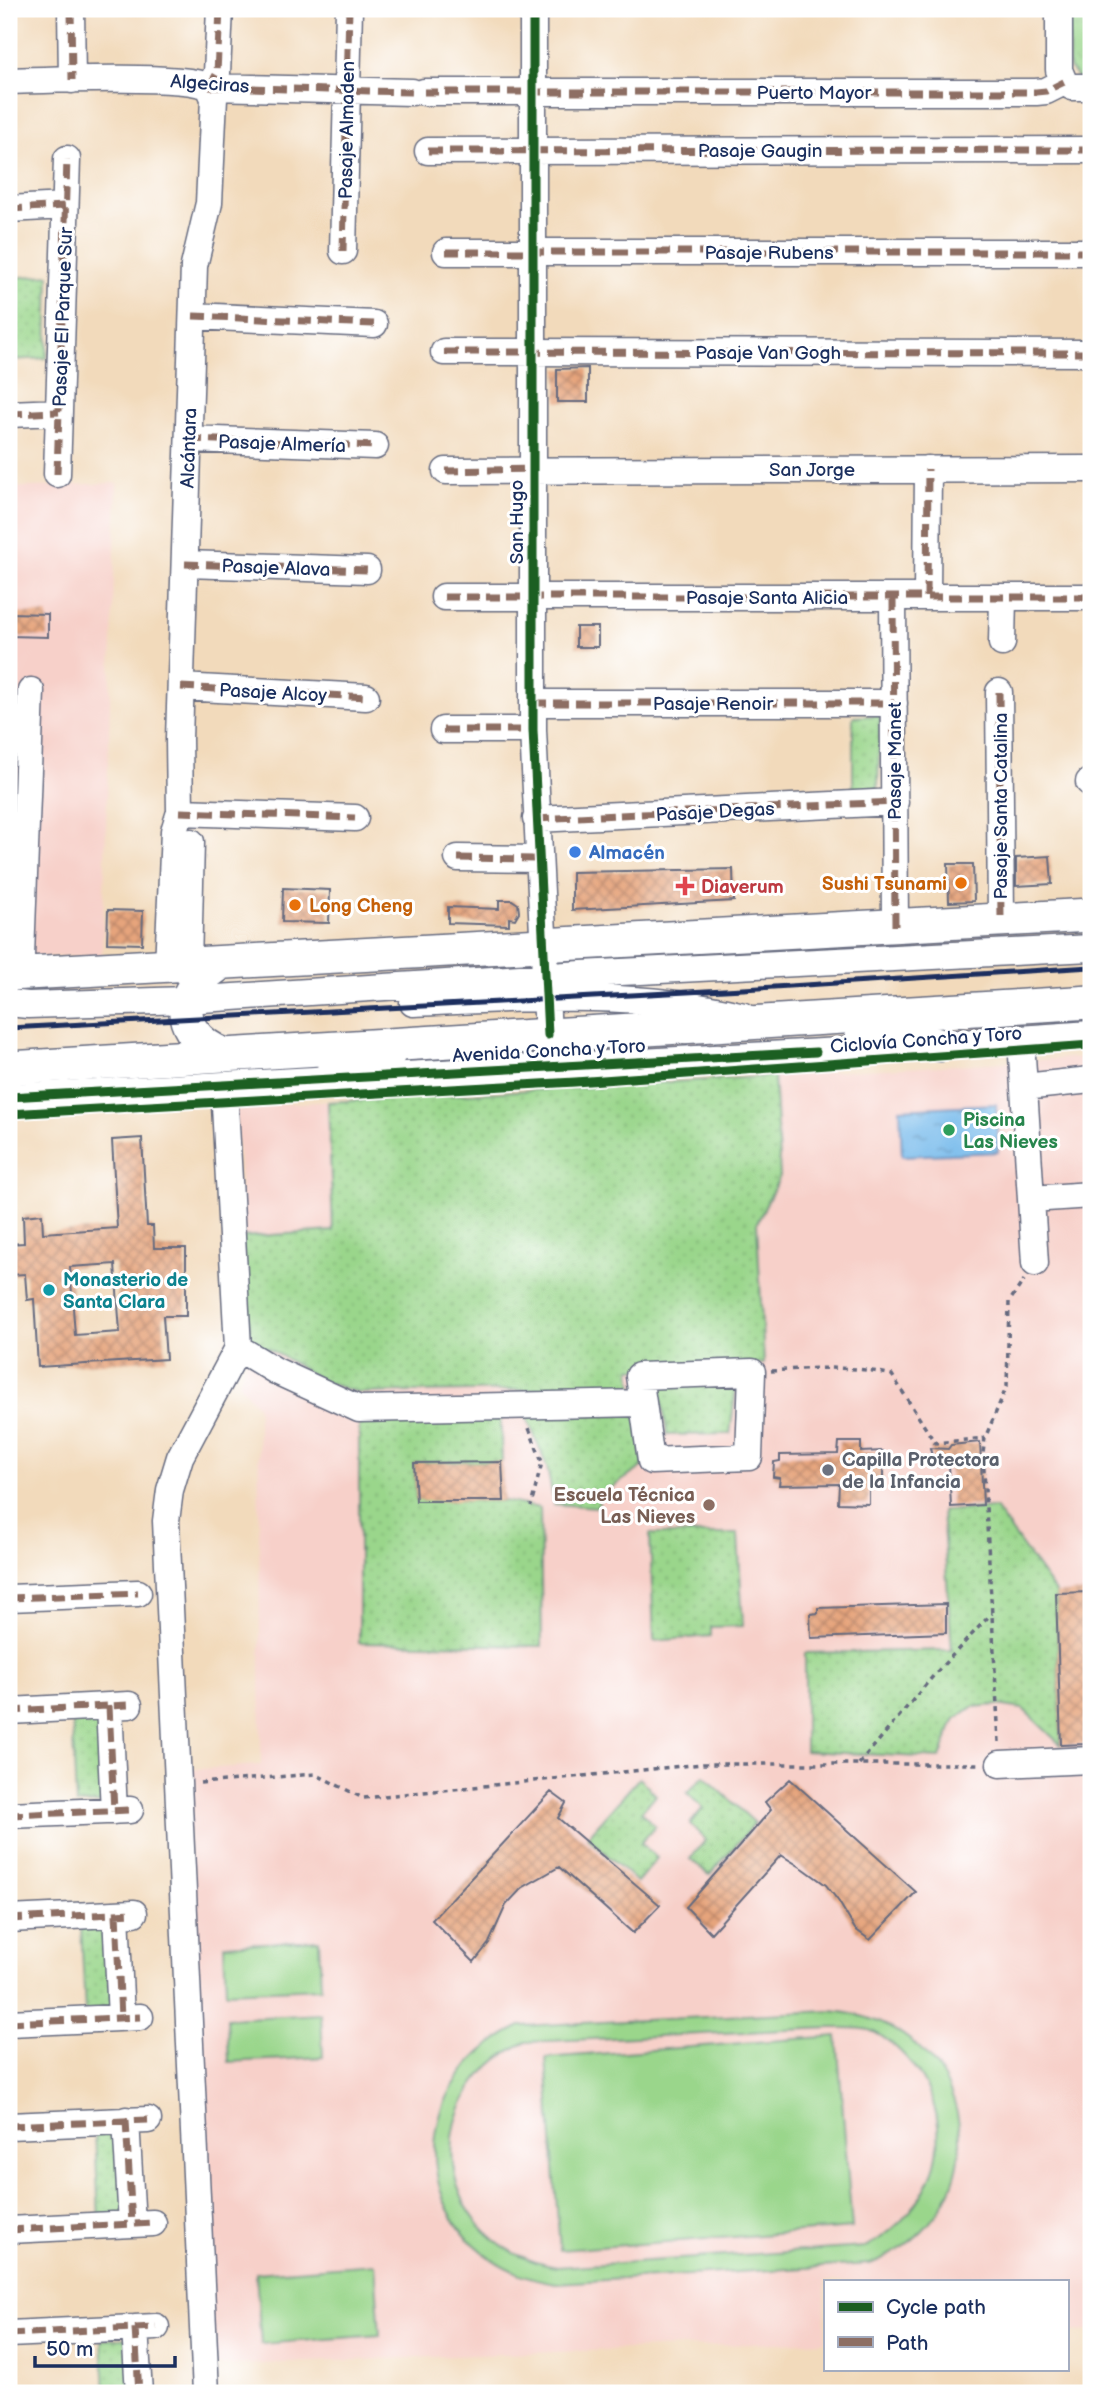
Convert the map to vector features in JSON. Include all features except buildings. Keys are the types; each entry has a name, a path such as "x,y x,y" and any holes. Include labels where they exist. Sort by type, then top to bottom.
{"main road":[{"path":"15,993 192,965 545,973 910,925 1091,915"},
{"path":"192,965 200,980 187,1000 188,1025 225,1071"},
{"name":"Avenida Concha y Toro","path":"9,1068 225,1071 411,1043 1091,1002"},
{"path":"824,1018 939,1045"},
{"path":"325,1081 411,1043"}],"street":[{"path":"71,9 72,80"},
{"path":"209,87 217,73 220,9"},
{"name":"Pasaje Almaden","path":"343,251 349,9"},
{"name":"San Hugo","path":"533,9 533,730 548,1035"},
{"path":"1059,9 1059,70 1063,82"},
{"name":"Algeciras","path":"9,81 201,82 209,87 533,92"},
{"name":"Puerto Mayor","path":"533,92 1036,92 1046,91 1063,82 1072,87 1091,87"},
{"name":"Alcántara","path":"192,965 191,841 188,822 180,812 181,687 192,316 195,256 210,191 214,98 209,87"},
{"name":"Pasaje Gaugin","path":"428,151 1091,149"},
{"name":"Pasaje El Parque Sur","path":"57,474 67,159"},
{"path":"9,209 65,206"},
{"name":"Pasaje Rubens","path":"446,252 1091,252"},
{"path":"192,316 373,324"},
{"name":"Pasaje Van Gogh","path":"444,352 1091,353"},
{"path":"9,414 59,412"},
{"name":"Pasaje Almería","path":"189,439 375,446"},
{"path":"927,597 928,469"},
{"name":"San Jorge","path":"446,471 1091,469"},
{"name":"Pasaje Alava","path":"185,564 367,570"},
{"name":"Pasaje Santa Alicia","path":"444,597 1091,597"},
{"name":"Pasaje Manet","path":"893,597 895,802 910,925"},
{"path":"1002,643 1003,597"},
{"name":"Pasaje Alcoy","path":"181,687 366,697"},
{"path":"32,691 21,956 15,993 295,1007 545,973 1091,948"},
{"name":"Pasaje Santa Catalina","path":"999,692 1001,920"},
{"name":"Pasaje Renoir","path":"533,702 894,703"},
{"path":"9,725 18,725 9,894"},
{"path":"443,730 533,730"},
{"name":"Pasaje Degas","path":"536,819 895,802"},
{"path":"180,812 355,818"},
{"path":"458,858 539,859"},
{"path":"910,925 1048,951"},
{"path":"545,973 649,1000 681,1003 765,1021"},
{"name":"Avenida Concha y Toro","path":"9,1097 225,1071 325,1081 1091,1034"},
{"path":"1021,1040 1035,1263"},
{"path":"206,2393 166,1521 180,1457 238,1348 225,1071"},
{"path":"1024,1087 1091,1080"},
{"path":"1031,1199 1091,1195"},
{"path":"238,1348 276,1371 359,1409 643,1402"},
{"path":"752,1372 749,1457 651,1461 643,1402 639,1376 752,1372"},
{"path":"9,1598 138,1593"},
{"path":"9,1711 119,1706 122,1810 9,1815"},
{"path":"1000,1764 1091,1760"},
{"path":"9,1919 125,1913 130,2018 9,2023"},
{"path":"9,2126 137,2120 143,2224 9,2231"},
{"path":"9,2334 146,2327 139,2393"}],"path":[{"path":"177,1785 315,1774 363,1798 703,1764 1000,1764 983,1453 985,1438 1007,1386 1009,1302 1035,1263"},
{"path":"752,1372 822,1367 872,1370 892,1375 935,1443 985,1438"},
{"path":"519,1404 542,1462 531,1506"},
{"path":"859,1764 934,1675 992,1613"}],"shaded area":[{"path":"117,483 102,955 9,958 9,488"},
{"path":"1091,1057 1091,2330 1068,2331 1068,2280 824,2280 824,2341 212,2366 185,1770 261,1765 258,1407 239,1384 251,1342 235,1107"}],"green space":[{"path":"1069,9 1091,9 1091,79 1079,79 1069,68"},
{"path":"49,275 47,358 9,360 9,278"},
{"path":"880,715 878,789 853,790 853,717"},
{"path":"774,1076 780,1176 757,1223 764,1364 631,1369 633,1388 358,1393 325,1382 273,1351 251,1342 242,1237 333,1231 328,1102"},
{"path":"659,1380 737,1380 730,1434 667,1435"},
{"path":"500,1405 502,1462 414,1463 416,1500 504,1501 540,1508 542,1646 359,1643 359,1409"},
{"path":"636,1414 644,1466 599,1496 598,1507 554,1504 547,1467 526,1415"},
{"path":"995,1508 1056,1593 1061,1745 1023,1709 997,1705 972,1707 954,1720 940,1758 805,1751 805,1653 952,1650 942,1511"},
{"path":"650,1534 738,1534 743,1626 711,1627 711,1636 654,1641"},
{"path":"100,1714 104,1803 76,1804 72,1715"},
{"path":"704,1776 755,1823 710,1875 690,1859 706,1840 690,1824 703,1808 687,1793"},
{"path":"639,1778 656,1795 641,1812 655,1826 641,1843 657,1858 637,1882 587,1837"},
{"path":"109,1923 113,2012 85,2014 81,1924"},
{"path":"319,1940 321,1988 226,1992 224,1945"},
{"path":"831,2011 881,2023 919,2048 945,2082 958,2121 958,2163 944,2203 914,2238 870,2264 556,2283 508,2268 472,2243 448,2209 436,2170 437,2129 452,2089 479,2054 521,2026","holes":["836,2028 869,2030 892,2044 911,2063 927,2088 936,2114 938,2140 935,2166 925,2190 910,2212 890,2231 865,2247 557,2267 516,2253 485,2230 464,2201 453,2166 454,2131 466,2097 490,2066 526,2042"]},
{"path":"321,2014 323,2057 229,2062 227,2019"},
{"path":"837,2036 852,2228 560,2250 546,2058"},
{"path":"123,2131 127,2220 99,2221 95,2132"},
{"path":"375,2264 380,2335 261,2344 256,2273"},
{"path":"130,2338 133,2393 105,2393 102,2340"}],"water":[{"name":"Piscina Las Nieves","path":"996,1104 998,1152 902,1156 900,1109"}],"railway":[{"path":"9,1028 743,989 1091,967"}],"marked path":[{"path":"71,9 72,80"},
{"path":"209,87 217,73 220,9"},
{"path":"343,251 349,9"},
{"path":"424,92 1036,92 1046,91 1064,82"},
{"path":"209,87 412,92"},
{"path":"428,151 1091,150"},
{"path":"57,474 67,159"},
{"path":"9,209 65,206"},
{"path":"446,252 1091,252"},
{"path":"193,316 374,324"},
{"path":"444,352 1091,353"},
{"path":"9,414 59,412"},
{"path":"189,439 375,446"},
{"path":"446,471 533,469"},
{"path":"927,597 928,469"},
{"path":"185,564 367,570"},
{"path":"444,597 1091,597"},
{"path":"893,597 895,926"},
{"path":"181,687 366,697"},
{"path":"999,692 1001,920"},
{"path":"533,703 894,703"},
{"path":"443,730 533,730"},
{"path":"536,819 895,802"},
{"path":"180,812 355,818"},
{"path":"458,858 539,859"},
{"path":"9,1598 138,1593"},
{"path":"9,1711 129,1705"},
{"path":"109,1706 114,1811"},
{"path":"9,1815 130,1810"},
{"path":"9,1919 134,1913"},
{"path":"116,1914 121,2018"},
{"path":"9,2023 140,2017"},
{"path":"126,2120 132,2224"},
{"path":"9,2126 148,2120"},
{"path":"9,2230 153,2223"},
{"path":"9,2334 156,2327"},
{"path":"135,2328 139,2393"}],"cycle path":[{"path":"533,9 533,730 548,1035"},
{"name":"Ciclovía Concha y Toro","path":"9,1114 575,1082 1091,1045"},
{"name":"Ciclovía Concha y Toro","path":"9,1097 816,1052"}],"place":[{"name":"Almacén","path":"575,852"},
{"name":"Sushi Tsunami","path":"961,883"},
{"name":"Diaverum","path":"685,886"},
{"name":"Long Cheng","path":"295,905"},
{"name":"Piscina Las Nieves","path":"949,1130"},
{"name":"Monasterio de Santa Clara","path":"49,1290"},
{"name":"Capilla Protectora de la Infancia","path":"828,1470"},
{"name":"Escuela Técnica Las Nieves","path":"709,1505"}]}
